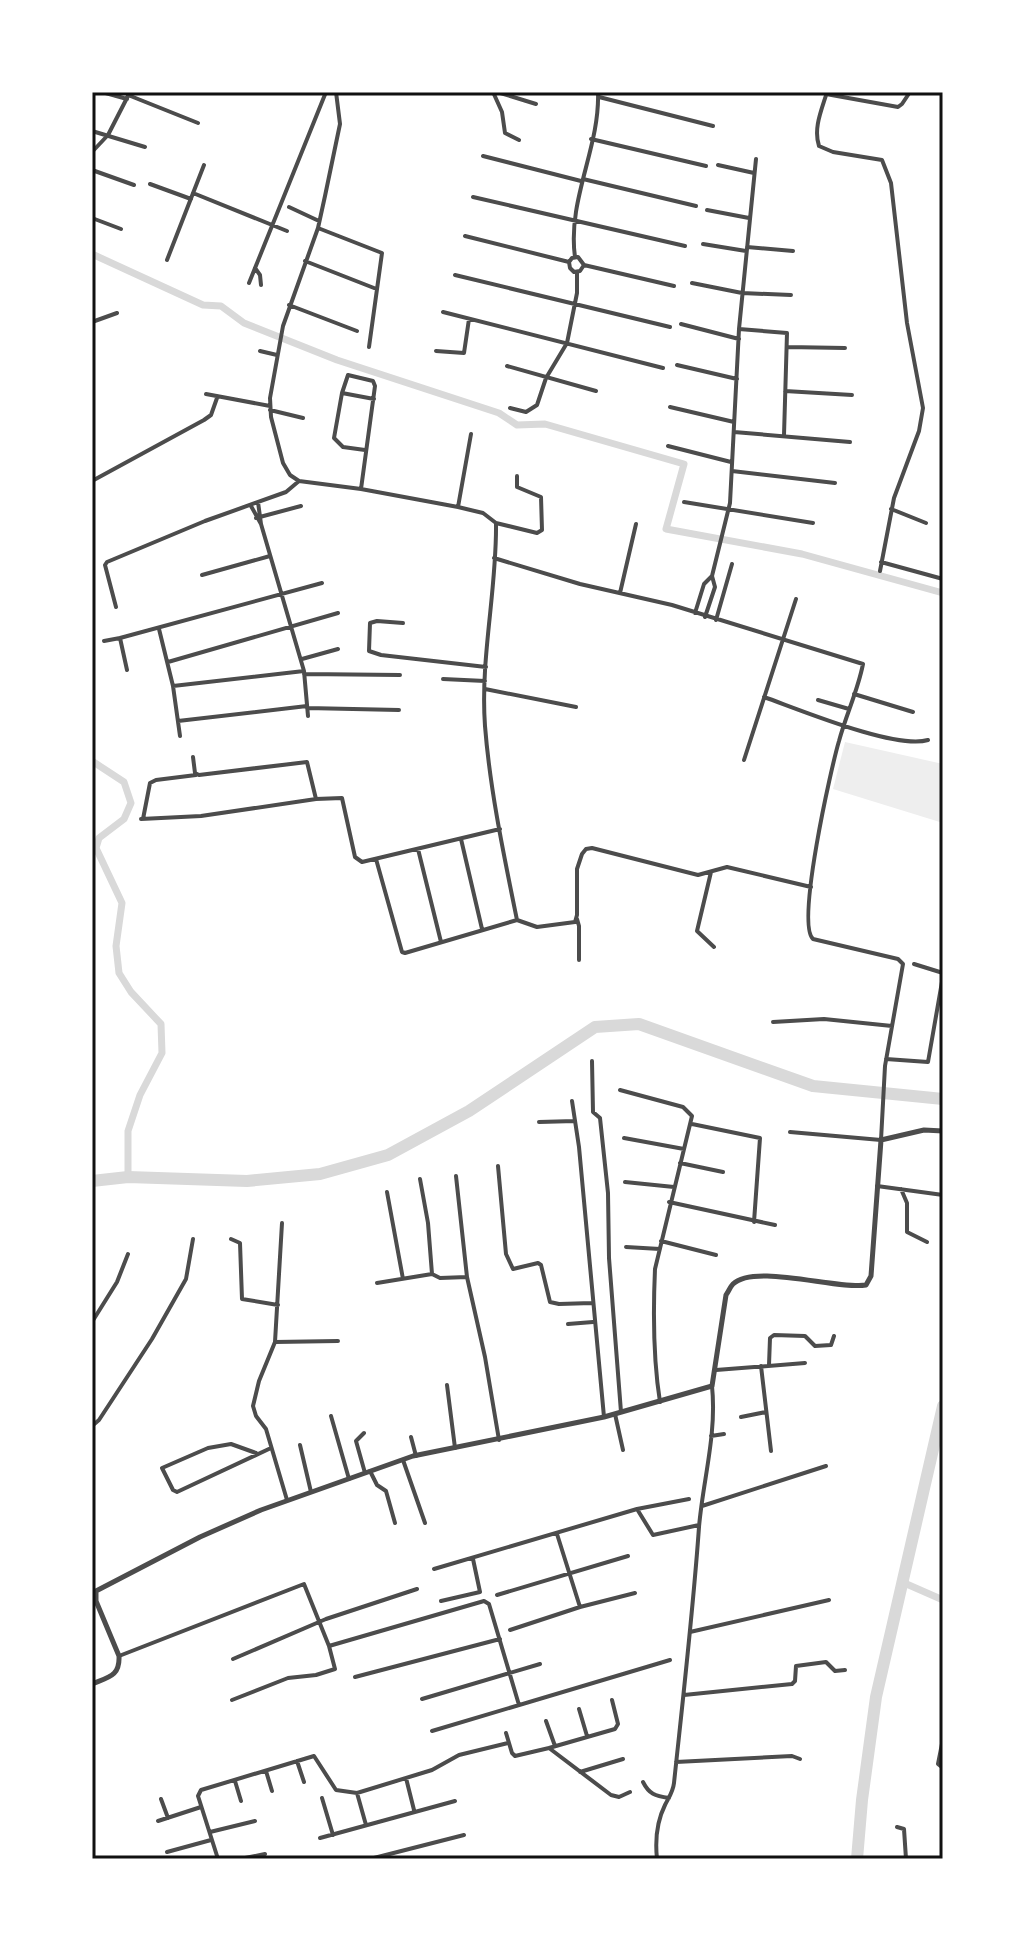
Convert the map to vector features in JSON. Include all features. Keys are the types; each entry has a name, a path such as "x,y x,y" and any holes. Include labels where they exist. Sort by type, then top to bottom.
{"street":[{"path":"102,92 128,95 198,123"},
{"path":"249,283 326,92"},
{"path":"336,92 340,124 318,224 289,305 279,345 270,408 283,463 290,475 299,481 458,507 483,513 496,523 537,533 542,530 541,497 517,487 517,476"},
{"path":"495,92 536,104"},
{"path":"495,92 505,133 519,140"},
{"path":"880,571 891,509 919,431 923,408 907,323 891,183 882,160 833,152 819,146 816,140 826,93 898,107 910,92"},
{"path":"92,152 108,135 128,95"},
{"path":"575,257 573,220 598,95 713,126"},
{"path":"92,131 145,147"},
{"path":"591,139 706,166"},
{"path":"483,156 696,206"},
{"path":"705,617 715,587 712,576 729,510 739,329 756,159"},
{"path":"167,260 204,165"},
{"path":"718,165 754,173"},
{"path":"92,170 134,185"},
{"path":"150,184 191,199"},
{"path":"193,193 287,231"},
{"path":"473,197 685,246"},
{"path":"289,207 382,253 369,347"},
{"path":"707,210 749,218"},
{"path":"92,218 121,229"},
{"path":"465,236 569,262"},
{"path":"703,244 793,251"},
{"path":"569,262 575,257"},
{"path":"575,257 582,260 584,265"},
{"path":"305,261 374,288"},
{"path":"569,262 572,270 577,272"},
{"path":"510,408 526,412 537,405 546,378 567,343 575,305 577,272 584,265"},
{"path":"584,265 674,286"},
{"path":"255,268 259,271 261,285"},
{"path":"455,275 670,327"},
{"path":"692,283 742,293 791,295"},
{"path":"289,305 357,331"},
{"path":"443,312 663,368"},
{"path":"92,322 117,313"},
{"path":"436,351 464,353 469,319"},
{"path":"681,324 739,339"},
{"path":"739,329 787,333 784,435"},
{"path":"787,347 845,348"},
{"path":"260,351 278,355"},
{"path":"677,365 737,379"},
{"path":"507,366 596,391"},
{"path":"361,489 374,399 373,381 348,375 342,393 335,442 343,447 365,450"},
{"path":"785,391 852,395"},
{"path":"342,393 374,399"},
{"path":"206,394 246,400 303,418"},
{"path":"92,481 204,420 211,415 217,398"},
{"path":"670,407 734,422"},
{"path":"734,432 850,442"},
{"path":"458,507 471,434"},
{"path":"668,446 732,463"},
{"path":"732,471 835,483"},
{"path":"116,607 105,565 107,562 286,492 299,481"},
{"path":"258,502 259,518"},
{"path":"684,502 813,523"},
{"path":"251,505 261,524 301,659 308,716"},
{"path":"259,518 301,506"},
{"path":"891,509 926,523"},
{"path":"496,523 485,725 517,920"},
{"path":"620,593 636,524"},
{"path":"202,575 270,556"},
{"path":"494,558 862,663 824,798 811,887 808,933 810,938 902,961 903,968 886,1059 871,1276 868,1283 858,1286 777,1277 741,1279 733,1284 726,1295 712,1386 711,1436 699,1525 673,1791 658,1821 657,1859"},
{"path":"881,562 943,579"},
{"path":"716,620 732,564"},
{"path":"695,613 704,584 712,576"},
{"path":"104,641 159,629 322,583"},
{"path":"744,760 796,599"},
{"path":"168,662 338,613"},
{"path":"403,623 370,623 369,651 486,667"},
{"path":"159,629 173,686 180,736"},
{"path":"120,638 127,670"},
{"path":"301,659 338,649"},
{"path":"173,686 304,672 400,675"},
{"path":"443,679 485,681"},
{"path":"485,689 576,707"},
{"path":"854,694 913,712"},
{"path":"764,697 843,725 904,740 928,740"},
{"path":"818,700 849,709"},
{"path":"178,721 307,707 399,710"},
{"path":"193,757 196,775"},
{"path":"316,799 307,762 156,780 150,783 142,819 201,816 338,798 344,800 355,857 362,862 500,829"},
{"path":"461,839 482,929"},
{"path":"418,849 441,942"},
{"path":"579,960 577,869 586,849 698,875 727,867 811,887"},
{"path":"376,859 402,952 405,953 517,920 551,928 577,919"},
{"path":"711,872 697,931 714,947"},
{"path":"886,1059 928,1062 943,974 914,964"},
{"path":"773,1022 824,1019 892,1026"},
{"path":"592,1061 593,1112 600,1118 608,1193 618,1413 623,1450"},
{"path":"620,1090 683,1107 692,1116 669,1202 653,1292 660,1402"},
{"path":"572,1101 604,1417"},
{"path":"539,1122 575,1121"},
{"path":"691,1124 760,1139 754,1222"},
{"path":"790,1132 881,1140 924,1130 943,1131"},
{"path":"624,1138 684,1149"},
{"path":"680,1163 723,1172"},
{"path":"498,1166 506,1254 513,1269 538,1263 541,1265 550,1302 592,1303"},
{"path":"456,1176 467,1277 499,1440"},
{"path":"420,1179 428,1223 432,1274"},
{"path":"625,1182 674,1187"},
{"path":"877,1186 943,1195"},
{"path":"901,1189 907,1203 907,1232 927,1242"},
{"path":"387,1192 403,1279"},
{"path":"669,1202 775,1225"},
{"path":"282,1223 275,1342 259,1381 253,1406 256,1416 264,1425 287,1500"},
{"path":"92,1426 145,1350 186,1279 193,1239"},
{"path":"231,1239 240,1243 242,1299 278,1305"},
{"path":"661,1241 716,1255"},
{"path":"626,1247 660,1249"},
{"path":"92,1322 117,1282 128,1254"},
{"path":"377,1283 432,1274 440,1278 467,1277"},
{"path":"568,1324 593,1322"},
{"path":"769,1365 770,1338 774,1335 805,1336 815,1346 831,1345 834,1336"},
{"path":"275,1342 338,1341"},
{"path":"716,1370 805,1363"},
{"path":"761,1366 771,1451"},
{"path":"447,1385 455,1448"},
{"path":"92,1684 118,1672 119,1656 96,1601 94,1588 200,1537 287,1500 416,1456 604,1417 712,1386"},
{"path":"741,1417 767,1412"},
{"path":"331,1416 349,1479"},
{"path":"364,1433 356,1441 367,1472 386,1491 395,1523"},
{"path":"711,1436 724,1434"},
{"path":"411,1437 416,1456"},
{"path":"256,1453 231,1444 208,1448 162,1468 177,1492 272,1448"},
{"path":"300,1445 311,1492"},
{"path":"403,1460 425,1523"},
{"path":"702,1506 826,1466"},
{"path":"434,1569 637,1509 689,1499"},
{"path":"637,1509 653,1535 699,1525"},
{"path":"557,1534 580,1607"},
{"path":"497,1595 628,1556"},
{"path":"441,1601 480,1592 473,1559"},
{"path":"119,1656 299,1584 306,1587 336,1666 332,1671 288,1678 232,1700"},
{"path":"233,1659 326,1619 417,1589"},
{"path":"510,1630 635,1593"},
{"path":"690,1632 829,1600"},
{"path":"329,1646 484,1601 489,1604 519,1705"},
{"path":"355,1677 500,1639"},
{"path":"432,1731 670,1660"},
{"path":"684,1695 792,1684 796,1666 801,1664 826,1662 835,1671 845,1670"},
{"path":"422,1699 540,1664"},
{"path":"506,1733 515,1756 616,1728 618,1724 612,1700"},
{"path":"579,1709 587,1736"},
{"path":"546,1721 552,1747 580,1772 615,1797 630,1792"},
{"path":"943,1739 938,1764 943,1768"},
{"path":"218,1859 198,1792 316,1756 336,1790 357,1793 432,1770 459,1755 508,1743"},
{"path":"676,1762 783,1756 800,1759"},
{"path":"580,1772 623,1759"},
{"path":"297,1761 304,1782"},
{"path":"266,1771 272,1791"},
{"path":"406,1778 415,1811"},
{"path":"235,1781 241,1801"},
{"path":"643,1782 648,1792 669,1798"},
{"path":"357,1793 366,1826"},
{"path":"322,1798 333,1835"},
{"path":"161,1799 168,1818"},
{"path":"320,1838 455,1801"},
{"path":"158,1821 201,1807"},
{"path":"210,1832 255,1821"},
{"path":"897,1827 904,1829 906,1859"},
{"path":"370,1859 464,1835"},
{"path":"167,1852 211,1840"},
{"path":"397,1851 399,1859"},
{"path":"240,1859 265,1854"},
{"path":"745,1859 776,1859"}],"shaded area":[{"path":"845,742 943,764 943,823 833,789"}],"waterway":[{"path":"92,254 203,305 221,306 244,323 337,360 499,413 517,425 545,424 684,464 666,529 802,554 943,593"},
{"path":"92,761 124,782 131,803 124,819 99,838 96,848 122,903 116,946 119,973 131,992 161,1024 162,1053 140,1095 128,1131 128,1177"},
{"path":"92,1181 128,1177 247,1181 320,1174 388,1155 469,1111 595,1027 639,1024 813,1086 943,1099"},
{"path":"857,1859 876,1697 943,1406"},
{"path":"938,1426 943,1427"},
{"path":"902,1582 943,1600"}]}
